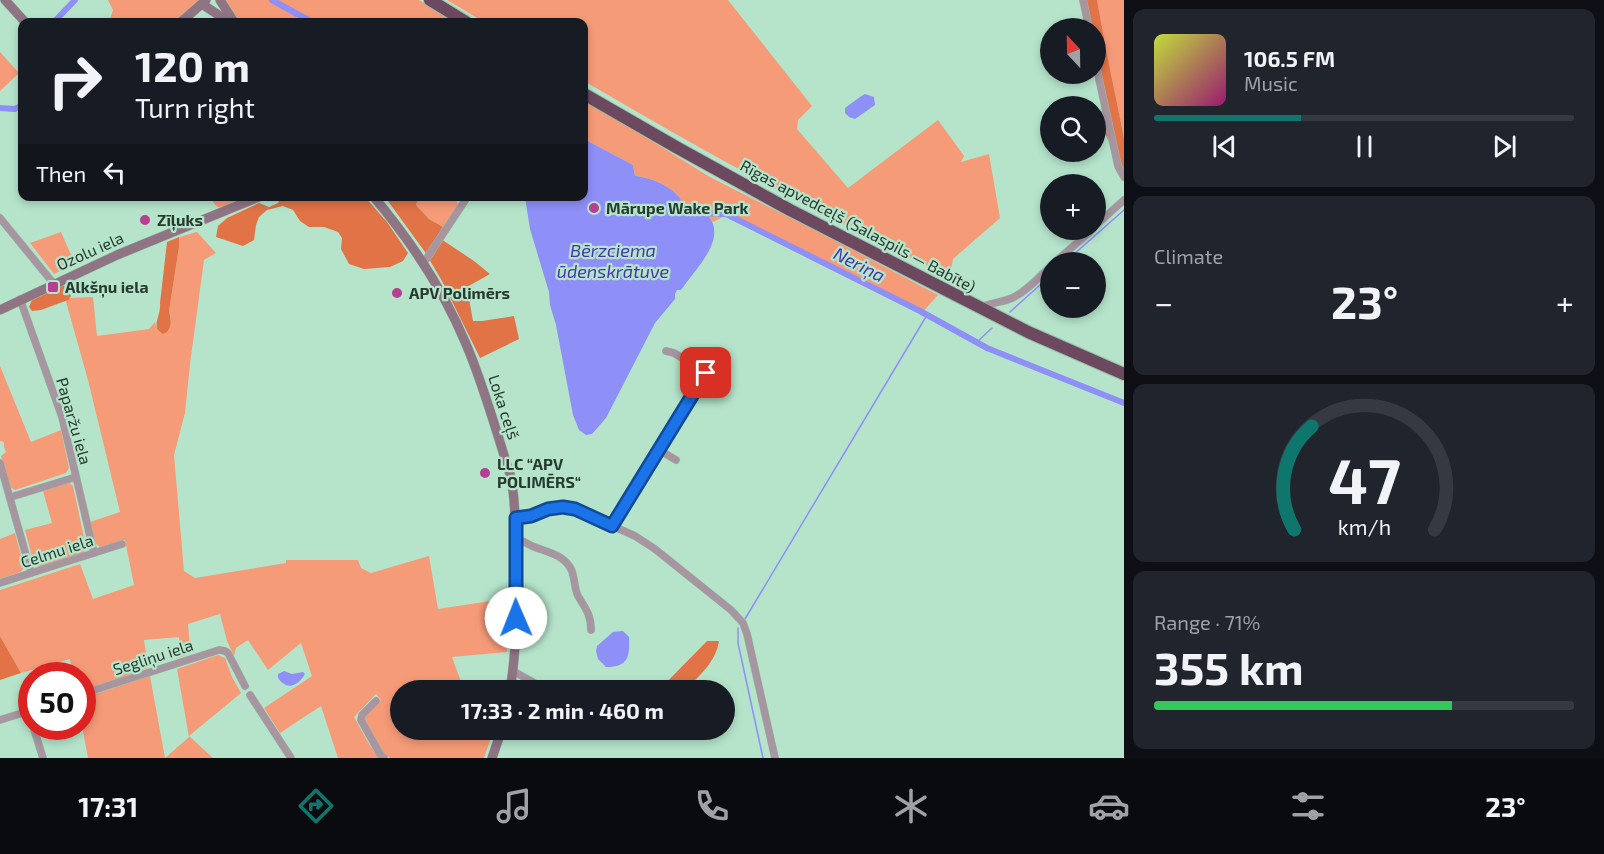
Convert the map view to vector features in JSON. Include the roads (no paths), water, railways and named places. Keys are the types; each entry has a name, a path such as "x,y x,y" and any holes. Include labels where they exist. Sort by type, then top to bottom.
{"highway":[{"path":"430,0 459,18"},
{"name":"Rīgas apvedceļš (Salaspils — Babīte)","path":"588,96 790,210 1028,332 1124,374"}],"main road":[{"path":"5,0 21,18"},
{"path":"220,0 231,18"},
{"path":"186,18 204,2 224,18"},
{"name":"Ozolu iela","path":"0,310 117,255 249,201"},
{"name":"Loka ceļš","path":"378,201 423,264 465,341 478,373 510,474 516,518 516,630 512,680"},
{"path":"492,758 498,740"}],"street":[{"path":"1083,0 1087,18"},
{"path":"1100,84 1118,166 1124,177"},
{"path":"1106,216 1124,200"},
{"path":"423,264 465,201"},
{"path":"0,218 54,284"},
{"path":"1067,252 1080,240"},
{"path":"980,308 990,302 1015,297 1040,276"},
{"name":"Paparžu iela","path":"20,299 62,417 94,553"},
{"path":"612,526 708,374 674,353 666,351"},
{"path":"659,450 676,460"},
{"path":"0,463 31,573"},
{"path":"10,497 76,477"},
{"path":"516,518 531,516 548,509 563,507 575,509 635,536 655,549 731,610 743,623 747,634 775,758"},
{"path":"515,538 566,561 572,570 577,593 591,618 591,630"},
{"name":"Celmu iela","path":"0,583 122,544"},
{"name":"Segliņu iela","path":"96,690 219,650 225,651 230,656 245,686"},
{"path":"513,671 529,680"},
{"path":"250,695 291,758"},
{"path":"376,701 360,720 384,758"},
{"path":"0,720 18,715"},
{"path":"37,740 43,758"}],"water":[{"path":"865,94 874,97 875,105 855,119 849,117 845,113 845,108"},
{"name":"Bērzciema ūdenskrātuve","path":"588,141 633,165 635,176 664,185 674,192 684,204 693,204 706,213 713,224 714,234 705,257 681,290 677,290 675,299 655,323 606,418 592,434 586,435 579,430 573,415 549,292 530,229 526,201 588,201"},
{"path":"623,631 629,637 626,660 619,665 606,667 598,659 597,646 613,632"},
{"path":"284,671 292,674 303,672 305,674 299,682 289,686 278,678 278,674"}],"waterway":[{"name":"Neriņa","path":"58,18 75,0"},
{"name":"Neriņa","path":"272,0 305,18"},
{"name":"Neriņa","path":"0,108 18,107"},
{"path":"1076,252 1124,210"},
{"name":"Neriņa","path":"700,213 726,214 920,311 987,348 1124,403"},
{"path":"1010,312 1040,285"},
{"path":"745,619 927,315"},
{"path":"977,342 992,328"},
{"path":"738,628 738,643 763,758"}],"place":[{"name":"Mārupe Wake Park","path":"594,208"},
{"name":"Zīļuks","path":"145,220"},
{"name":"Alkšņu iela","path":"53,287"},
{"name":"APV Polimērs","path":"397,293"},
{"name":"LLC “APV POLIMĒRS“","path":"485,473"}]}
